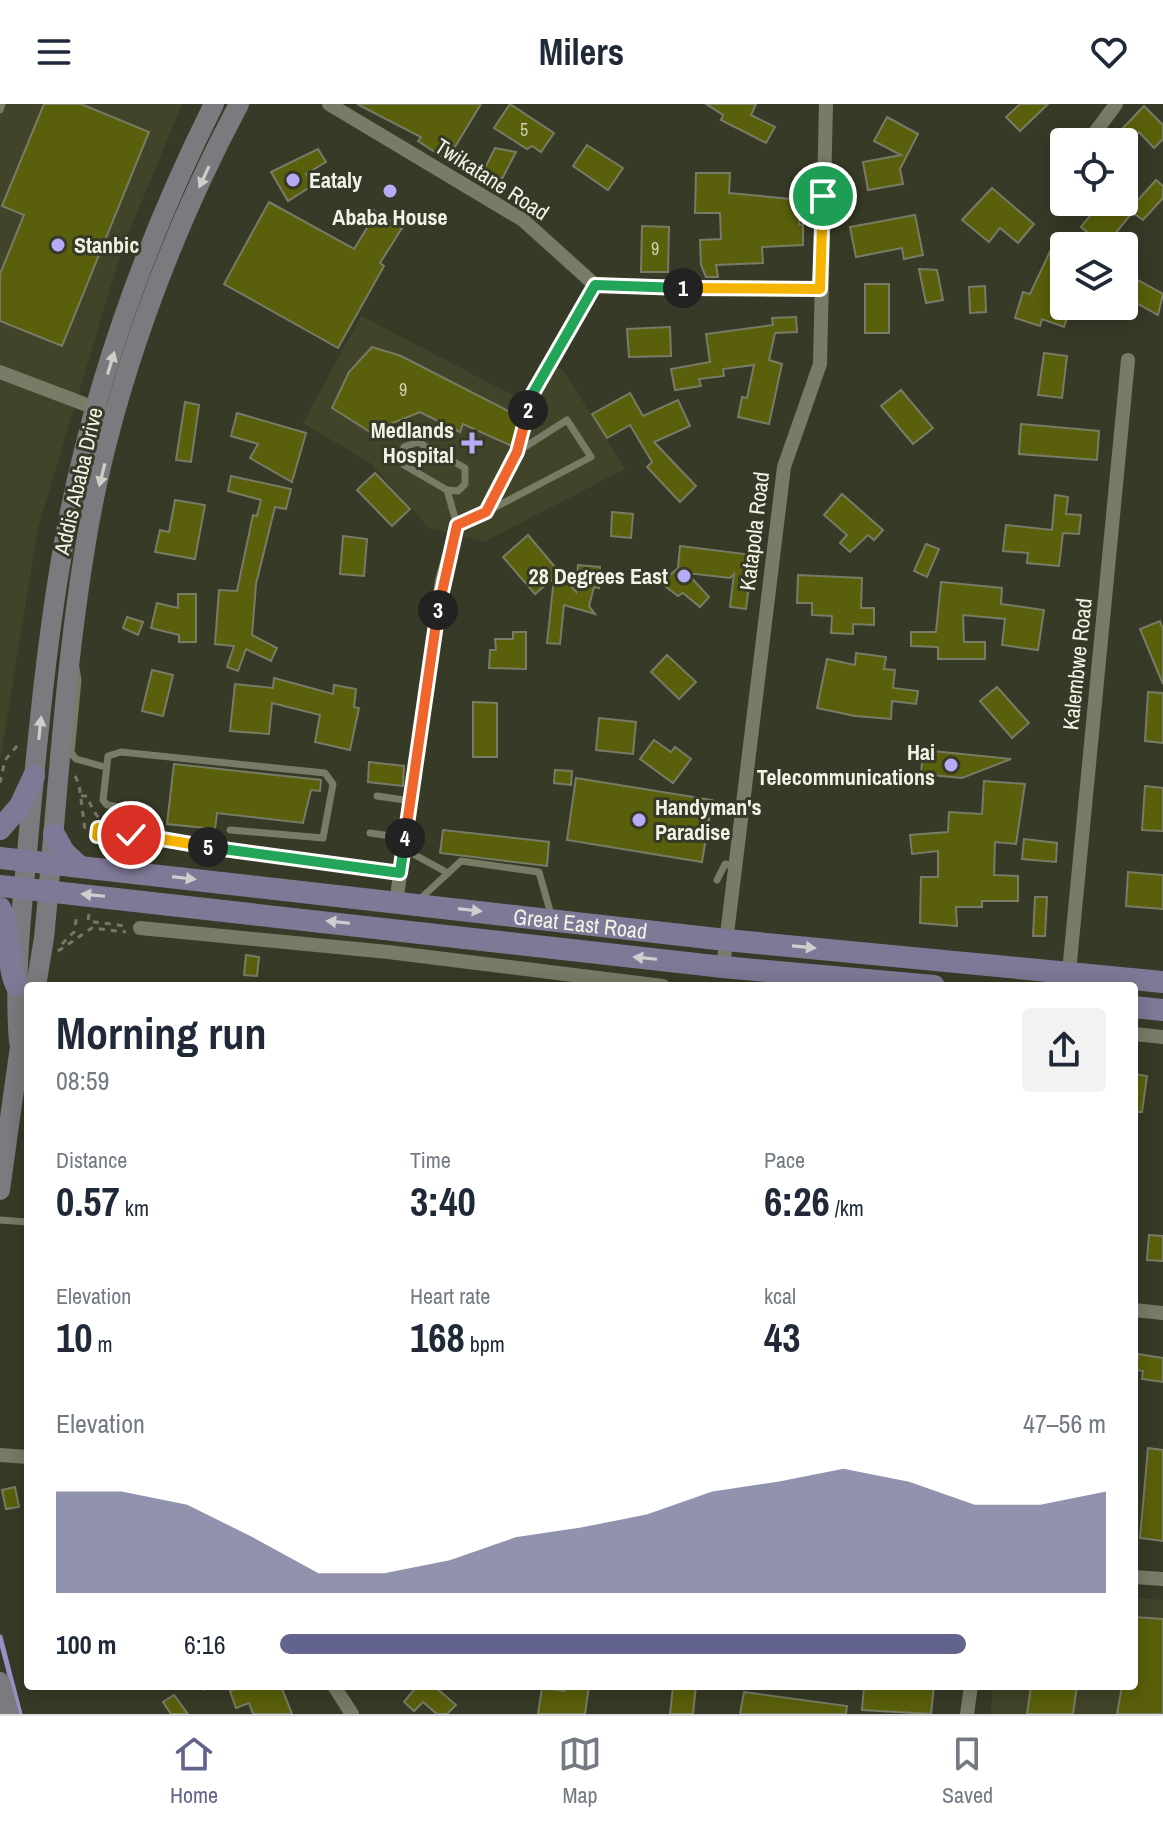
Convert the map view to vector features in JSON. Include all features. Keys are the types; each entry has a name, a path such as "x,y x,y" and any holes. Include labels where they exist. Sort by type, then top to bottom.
{"main road":[{"name":"Addis Ababa Drive","path":"27,982 49,891 70,647 106,413 145,259 214,104"},
{"name":"Addis Ababa Drive","path":"26,982 24,888 34,776 65,536 106,413 164,264 239,104"},
{"path":"0,829 20,806 34,776"},
{"path":"54,834 64,852 79,866"},
{"name":"Great East Road","path":"0,858 726,940 1163,982"},
{"name":"Great East Road","path":"0,886 723,967 890,982"},
{"path":"0,908 8,927 9,968 24,984"},
{"path":"0,1190 24,1002"},
{"path":"1138,1007 1163,1010"},
{"path":"19,1042 24,1027"},
{"path":"0,1682 9,1714"}],"street":[{"name":"Twikatane Road","path":"329,104 523,220 595,285"},
{"name":"Katapola Road","path":"723,967 784,467 820,364 826,104"},
{"path":"1098,128 1116,104"},
{"path":"533,393 595,285 820,289"},
{"name":"Kalembwe Road","path":"1069,972 1128,360"},
{"path":"0,372 106,413"},
{"path":"405,903 400,873 442,580 451,549"},
{"path":"134,929 388,952 574,982 577,950"},
{"path":"1138,1034 1163,1037"},
{"path":"1138,1310 1163,1313"},
{"path":"0,1455 24,1457"},
{"path":"1138,1577 1163,1579"},
{"path":"337,1690 352,1714"},
{"path":"967,1714 970,1690"}],"lane":[{"path":"0,110 2,104"},
{"path":"486,512 517,452 533,393"},
{"path":"457,525 591,457 567,420 517,452"},
{"path":"447,490 458,491 465,484 467,473 461,464 418,442 404,447 401,456 404,465 447,490 457,525 451,549"},
{"path":"70,647 78,680 71,753 76,759 105,767"},
{"path":"151,812 107,805 103,800 108,756 121,752 325,773 331,777 332,790 323,838 230,830"},
{"path":"377,796 411,801"},
{"path":"370,833 404,844 448,873"},
{"path":"405,903 461,861 539,872 553,920"},
{"path":"717,880 725,864 735,866"},
{"path":"0,1220 24,1222"}],"path":[{"path":"0,783 5,760 14,747 38,744"},
{"path":"83,803 85,830 131,835 131,840 97,836 98,828 123,831 247,853 400,873"},
{"path":"89,912 88,921 134,929"},
{"path":"77,915 74,932 58,949 92,928 134,929"}],"shaded area":[{"name":"Stanbic","path":"0,104 182,104 122,249 77,399 0,369"},
{"name":"Medlands Hospital","path":"361,316 530,404 554,366 563,370 625,469 484,542 429,528 370,463 303,423"},
{"path":"0,375 75,404 38,528 0,762"},
{"path":"1138,1597 1163,1600 1163,1714 990,1714 993,1690 1138,1690"}],"building":[{"name":"Stanbic","path":"44,104 81,104 149,132 62,346 0,321 0,274 24,215 2,206"},
{"path":"357,104 481,104 447,160 418,141 421,137"},
{"path":"510,104 554,133 541,152 532,146 527,149 494,128"},
{"path":"706,104 756,104 751,115 775,127 766,143 721,120 723,115"},
{"path":"1020,104 1048,104 1020,131 1006,117"},
{"path":"1144,106 1163,125 1163,139 1154,148 1138,133 1138,128 1123,128"},
{"path":"887,117 918,134 900,169 903,184 868,190 863,162 901,155 874,141"},
{"path":"587,145 623,168 608,190 573,166"},
{"path":"495,148 516,152 502,179 484,170"},
{"name":"Eataly","path":"318,149 326,162 306,174 313,185 288,201 271,172"},
{"path":"696,173 730,173 729,193 802,200 799,225 803,224 803,245 762,247 763,263 716,265 718,277 706,277 701,265 700,240 721,239 720,213 695,213"},
{"path":"1156,180 1163,186 1163,198 1143,220 1137,216 1138,200"},
{"path":"992,188 1034,224 1018,243 1000,228 989,242 962,220"},
{"path":"269,202 354,249 367,228 360,224 370,208 402,228 380,263 384,266 338,348 224,284"},
{"path":"915,215 923,255 904,259 902,248 856,257 850,227"},
{"path":"1090,216 1130,216 1116,232 1087,232 1081,227"},
{"path":"642,226 669,227 668,272 641,272"},
{"path":"1050,252 1050,320 1066,320 1064,327 1042,319 1040,326 1015,318 1023,292 1030,294"},
{"path":"919,269 937,270 943,300 926,303"},
{"path":"1138,280 1163,294 1158,315 1138,304"},
{"path":"865,284 889,284 889,333 865,333"},
{"path":"985,286 986,312 970,313 969,287"},
{"path":"796,317 797,332 775,333 769,360 782,364 769,424 738,417 742,397 747,398 754,365 723,369 724,376 699,379 701,386 675,390 671,369 710,362 706,334 773,325 772,318"},
{"path":"670,327 671,356 629,357 627,329"},
{"path":"372,347 401,356 520,417 512,446 463,424 460,432 420,412 370,432 332,408 349,372"},
{"path":"1044,353 1067,356 1062,398 1038,395"},
{"path":"901,390 933,428 913,444 881,406"},
{"path":"630,393 643,416 678,400 690,426 654,442 696,486 680,502 647,467 652,462 630,425 607,438 592,414"},
{"path":"185,402 199,405 191,462 176,460"},
{"path":"237,413 306,433 292,482 250,458 258,444 231,436"},
{"path":"1021,424 1099,431 1097,460 1019,454"},
{"path":"375,473 410,509 392,526 357,490"},
{"path":"231,476 291,489 286,509 275,507 256,584 252,635 277,648 271,661 246,649 238,671 227,667 234,646 215,644 219,590 237,591 253,515 257,516 261,500 228,491"},
{"path":"842,494 883,530 874,540 868,535 850,552 840,543 847,535 824,515"},
{"path":"1055,495 1068,497 1066,514 1081,515 1079,534 1063,533 1059,566 1027,563 1028,553 1003,551 1006,525 1052,530"},
{"path":"175,500 205,505 195,559 155,552 160,530 169,532"},
{"path":"612,512 633,514 631,538 611,536"},
{"path":"528,535 576,592 578,565 600,567 599,588 594,587 589,606 595,614 564,605 560,644 547,643 554,578 535,594 503,557"},
{"path":"343,536 367,539 364,576 340,574"},
{"path":"926,544 939,549 927,577 914,571"},
{"name":"28 Degrees East","path":"680,546 753,555 746,609 730,607 734,574 730,578 687,573 709,597 700,607 683,593 678,596 661,583 678,568"},
{"path":"798,575 862,578 861,608 874,608 874,625 853,624 853,634 831,633 832,616 812,615 812,603 797,603"},
{"path":"941,582 1002,588 1001,604 1044,610 1038,650 1002,645 1005,619 963,615 964,642 985,642 985,659 938,659 938,647 911,646 911,632 936,632"},
{"path":"178,594 196,594 196,642 179,642 179,635 151,628 157,603 178,608"},
{"path":"127,617 143,622 138,635 123,628"},
{"path":"1160,621 1163,629 1163,684 1140,629"},
{"path":"513,632 526,632 526,669 489,668 490,650 496,650 495,639 513,639"},
{"path":"856,653 886,657 884,669 895,670 893,688 918,691 916,704 892,701 891,719 817,708 827,659 855,665"},
{"path":"667,655 696,682 679,699 651,672"},
{"path":"152,670 173,675 163,716 142,711"},
{"path":"274,678 333,694 334,685 356,689 354,707 359,708 350,750 315,742 320,715 272,703 269,734 230,731 235,684 273,688"},
{"path":"997,687 1029,723 1012,738 980,701"},
{"path":"1148,692 1163,693 1163,743 1145,741"},
{"path":"473,702 497,703 497,757 473,757"},
{"path":"599,718 636,722 633,754 596,750"},
{"path":"654,740 671,752 675,747 691,759 673,783 640,759"},
{"name":"Hai Telecommunications","path":"923,750 1011,759 962,778 921,774"},
{"path":"369,762 404,766 403,786 368,782"},
{"path":"174,764 321,780 320,791 311,790 303,823 217,813 215,829 167,824"},
{"path":"555,770 572,771 571,785 554,783"},
{"name":"Handyman's Paradise","path":"576,778 712,800 702,862 567,840"},
{"path":"984,781 1025,784 1016,844 995,842 994,875 1018,876 1018,901 982,901 982,907 956,907 957,926 920,923 921,877 938,877 938,851 912,854 910,835 948,832 949,812 982,814"},
{"path":"1145,786 1163,788 1163,831 1142,830"},
{"path":"443,830 549,842 547,866 440,853"},
{"path":"1024,839 1057,843 1056,862 1022,859"},
{"path":"1128,872 1163,875 1163,909 1126,906"},
{"path":"1035,897 1047,897 1045,936 1033,936"},
{"path":"246,955 259,957 257,976 244,975"},
{"path":"1138,1075 1147,1076 1142,1112 1138,1112"},
{"path":"1149,1235 1163,1236 1163,1261 1147,1260"},
{"path":"1138,1354 1163,1358 1163,1382 1142,1379 1143,1371 1138,1370"},
{"path":"1148,1448 1163,1450 1163,1541 1140,1538"},
{"path":"15,1487 19,1507 6,1509 2,1490"},
{"path":"1138,1617 1163,1619 1163,1714 1117,1714 1121,1690 1138,1690"},
{"path":"283,1690 292,1714 253,1714 249,1703 236,1708 230,1691"},
{"path":"414,1690 439,1690 456,1705 447,1714 437,1714 423,1702 414,1711 404,1702"},
{"path":"542,1690 588,1690 585,1714 538,1714"},
{"path":"673,1690 696,1690 693,1714 670,1714"},
{"path":"864,1690 934,1690 931,1714 862,1710"},
{"path":"1030,1690 1076,1690 1073,1714 1027,1714"},
{"path":"744,1692 847,1706 846,1714 740,1714"},
{"path":"174,1695 188,1714 171,1714 163,1702"}],"waterway":[{"path":"0,1637 20,1714"}],"place":[{"name":"Eataly","path":"293,180"},
{"name":"Ababa House","path":"390,191"},
{"name":"Stanbic","path":"58,245"},
{"name":"Medlands Hospital","path":"472,443"},
{"name":"28 Degrees East","path":"684,576"},
{"name":"Hai Telecommunications","path":"951,765"},
{"name":"Handyman's Paradise","path":"639,820"}],"route":[{"path":"131,835 131,840 97,836 98,828 136,832 262,856 400,873 442,580 457,525 486,512 517,452 533,393 576,314 595,285 820,289 823,196"}]}
